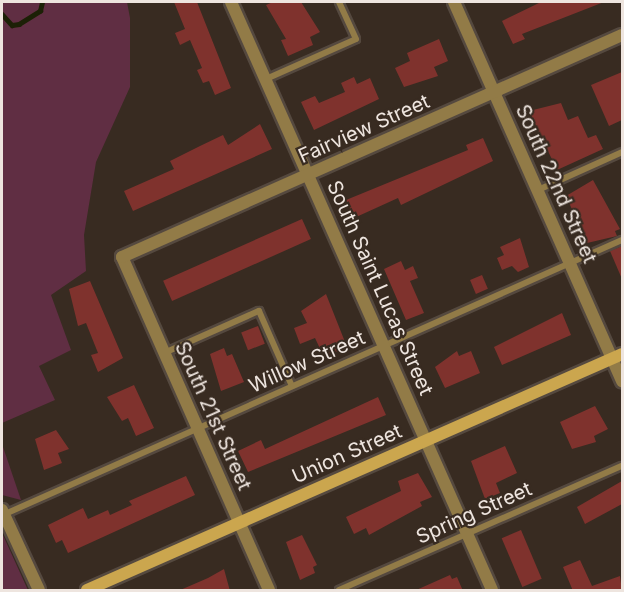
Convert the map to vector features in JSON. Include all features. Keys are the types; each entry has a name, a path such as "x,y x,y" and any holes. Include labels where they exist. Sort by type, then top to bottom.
{"street":[{"name":"South Saint Lucas Street","path":"231,2 492,591"},
{"name":"South 22nd Street","path":"454,2 570,263 617,356 622,382"},
{"name":"Fairview Street","path":"122,258 622,35"},
{"name":"South 21st Street","path":"122,258 269,591"},
{"name":"Union Street","path":"87,591 617,356"},
{"path":"3,512 39,591"}],"lane":[{"path":"266,79 356,39 339,2"},
{"path":"537,190 622,152"},
{"name":"Willow Street","path":"3,512 622,240"},
{"path":"164,353 259,312 292,386"},
{"name":"Spring Street","path":"339,591 622,466"}],"shaded area":[{"path":"2,2 127,2 130,18 130,87 96,162 84,235 86,271 51,295 71,350 39,366 55,400 2,423"},
{"path":"2,444 21,500 2,495"},
{"path":"2,533 27,588 28,590 2,590"}],"building":[{"path":"174,2 197,2 231,88 215,95 209,81 203,83 197,70 202,68 190,40 180,45 175,33 185,29"},
{"path":"273,2 301,2 320,32 310,37 313,45 288,56 281,40 286,39 266,5"},
{"path":"541,2 604,2 522,34 525,39 513,44 502,21"},
{"path":"439,39 448,61 434,67 438,76 404,87 395,68 410,61 407,53"},
{"path":"622,72 622,120 609,126 591,85"},
{"path":"354,77 357,84 370,78 379,99 314,130 301,102 315,96 319,103 345,92 341,83"},
{"path":"561,103 568,120 578,116 588,138 596,135 603,149 557,170 529,111"},
{"path":"260,124 272,149 133,211 124,191 174,169 170,161 200,146 223,135 228,145"},
{"path":"483,138 493,161 401,205 398,198 354,218 346,200 468,150 466,145"},
{"path":"593,180 620,229 615,231 617,236 587,243 566,196"},
{"path":"302,219 311,239 172,301 163,281"},
{"path":"520,238 529,267 518,272 512,266 502,270 497,258 504,255 500,247"},
{"path":"622,246 622,279 610,251"},
{"path":"401,261 405,270 413,266 418,278 410,281 424,313 406,320 384,269"},
{"path":"482,275 488,289 476,294 470,280"},
{"path":"90,281 123,358 98,372 91,355 98,353 86,323 78,326 69,289"},
{"path":"326,294 347,347 324,357 315,338 300,344 294,328 307,323 301,311"},
{"path":"562,313 571,335 502,365 494,347"},
{"path":"258,326 265,344 248,350 241,332"},
{"path":"224,348 227,356 232,354 244,382 221,391 210,354"},
{"path":"457,351 459,356 471,351 480,373 445,388 435,367"},
{"path":"134,385 154,428 136,436 128,418 122,421 107,397"},
{"path":"378,397 386,415 248,472 238,451 261,440 265,449"},
{"path":"595,406 608,429 594,436 596,442 572,449 560,422"},
{"path":"56,430 69,449 58,453 62,463 44,470 35,439"},
{"path":"505,446 517,473 496,483 500,493 485,499 471,461"},
{"path":"418,473 432,497 420,502 422,506 369,535 366,528 354,534 346,517 401,491 398,481"},
{"path":"186,476 195,495 68,553 62,540 56,543 48,525 83,508 88,519 108,510 110,515 132,505 129,501"},
{"path":"622,481 622,504 585,524 577,507"},
{"path":"521,530 542,579 522,587 502,538"},
{"path":"302,535 317,565 313,567 315,573 300,580 286,542"},
{"path":"580,560 592,586 620,576 622,591 573,591 563,567"},
{"path":"224,569 230,591 178,591 208,578"},
{"path":"450,575 452,579 457,577 463,591 414,591"}],"waterway":[{"path":"2,14 12,25 19,24 40,11 42,2"}]}
